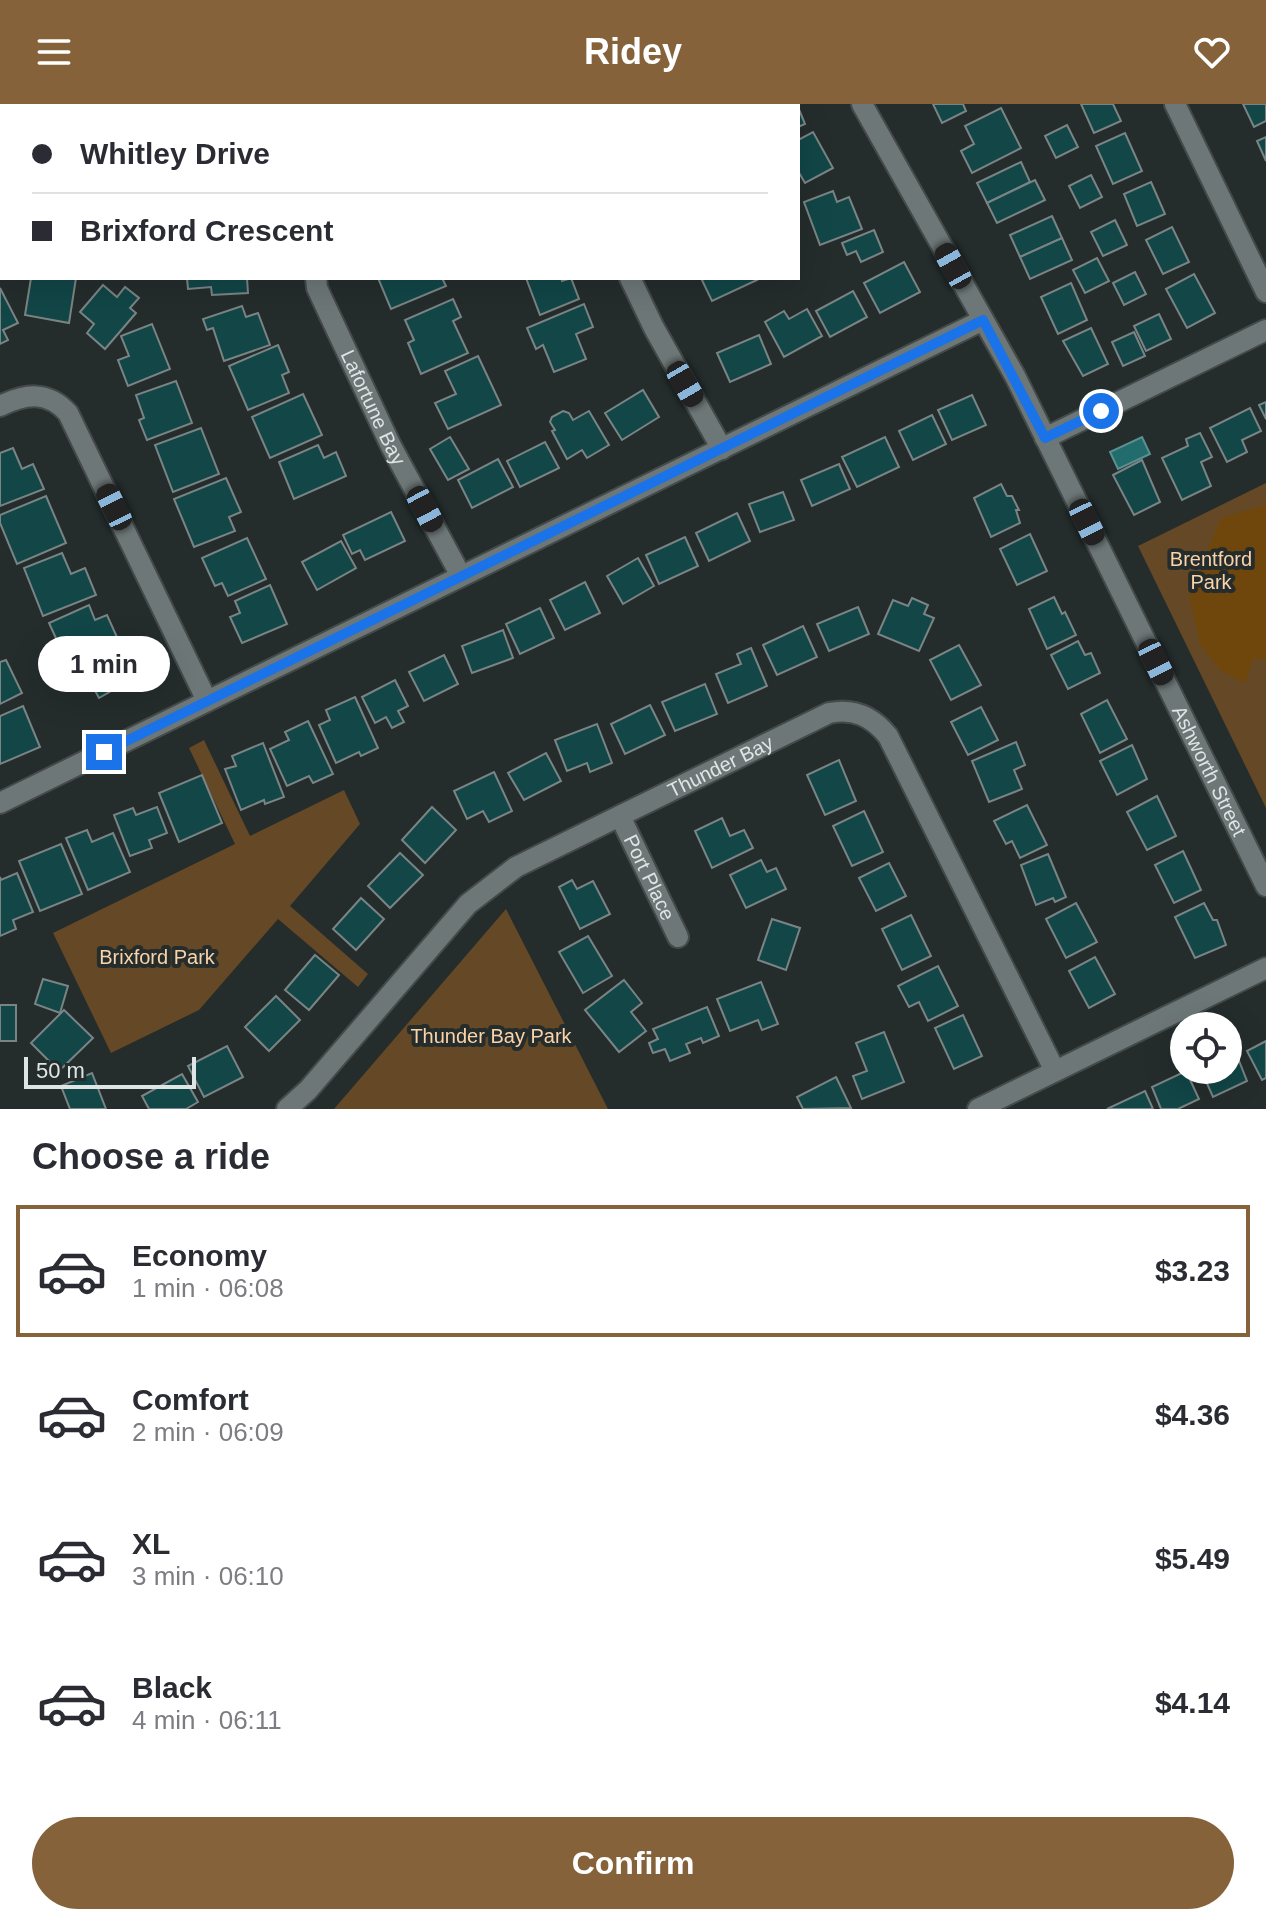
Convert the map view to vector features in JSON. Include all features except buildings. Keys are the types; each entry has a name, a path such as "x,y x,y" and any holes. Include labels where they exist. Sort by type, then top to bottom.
{"street":[{"name":"Ashworth Street","path":"862,104 1045,438 1266,886"},
{"path":"1175,104 1266,292"},
{"name":"Lafortune Bay","path":"317,280 391,446 461,576"},
{"path":"631,280 654,328 722,449"},
{"path":"0,803 983,320"},
{"path":"1045,438 1266,330"},
{"path":"0,406 21,396 37,395 56,401 68,413 207,701"},
{"name":"Thunder Bay","path":"287,1109 308,1090 454,919 483,890 516,867 829,713 839,711 862,713 880,726 896,751 1055,1071"},
{"name":"Port Place","path":"620,816 678,937"},
{"path":"978,1109 1266,968"}],"green space":[{"name":"Brentford Park","path":"1266,483 1266,808 1138,546"},
{"path":"1266,505 1266,659 1253,659 1245,683 1220,670 1200,644 1189,595 1221,518"},
{"name":"Brixford Park","path":"204,740 250,836 344,790 360,824 290,906 368,974 358,987 278,919 199,1010 111,1053 53,933 235,844 189,748"},
{"name":"Thunder Bay Park","path":"506,909 608,1109 334,1109"}],"water":[{"path":"1142,437 1150,454 1118,469 1110,452"}],"route":[{"path":"104,752 983,320 1045,438 1101,411"}]}
